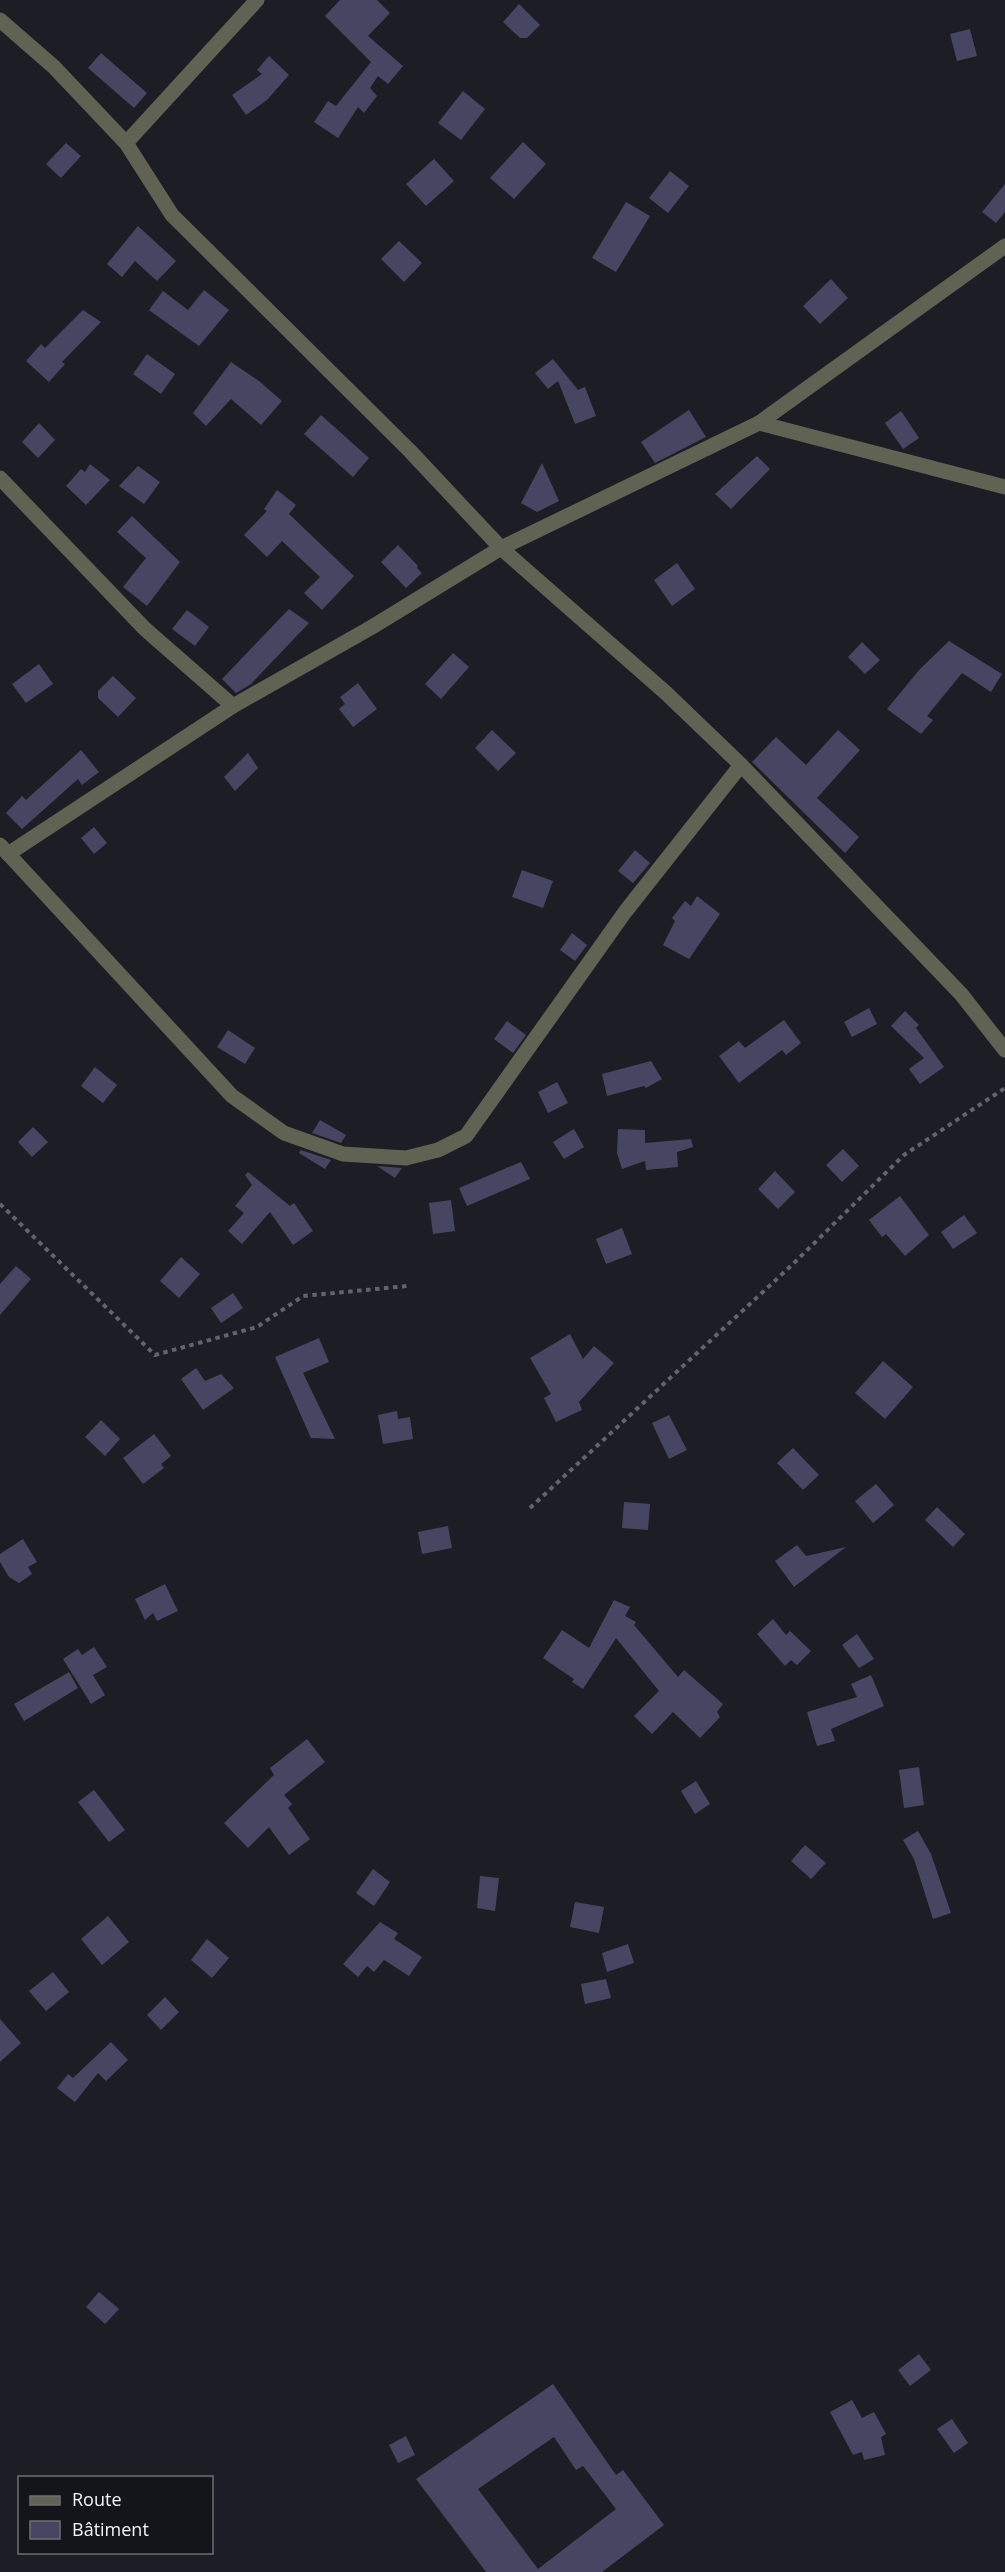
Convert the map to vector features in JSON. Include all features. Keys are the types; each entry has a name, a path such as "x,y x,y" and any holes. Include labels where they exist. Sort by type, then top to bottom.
{"street":[{"path":"126,143 257,0"},
{"path":"0,20 54,67 126,143 172,215 410,451 501,548 666,693 741,765 961,994 1005,1050"},
{"path":"741,765 625,912 466,1136 438,1150 406,1158 343,1154 284,1133 232,1096 4,849 233,705 372,627 501,548 759,423 1005,246"},
{"path":"759,423 1005,487"},
{"path":"0,478 145,629 233,705"}],"path":[{"path":"530,1508 793,1264 904,1155 1005,1088"},
{"path":"0,1204 155,1355 257,1327 303,1296 407,1286"}],"building":[{"path":"340,0 377,0 390,13 368,36 403,66 388,84 378,76 370,88 377,96 364,113 358,107 338,138 314,122 328,101 336,106 371,62 325,16"},
{"path":"519,4 540,25 527,38 520,38 503,22"},
{"path":"970,29 977,56 957,61 950,34"},
{"path":"101,53 147,93 134,108 88,68"},
{"path":"269,56 289,75 267,100 246,115 232,95 262,74 257,70"},
{"path":"463,91 485,109 461,140 438,123"},
{"path":"523,142 546,164 514,199 490,178"},
{"path":"66,143 81,156 61,178 46,164"},
{"path":"434,159 454,181 426,206 406,184"},
{"path":"670,171 689,186 668,213 649,198"},
{"path":"1005,184 1005,212 996,223 982,212"},
{"path":"626,202 650,216 616,272 592,258"},
{"path":"138,226 176,261 157,281 135,261 122,277 107,264"},
{"path":"399,241 422,263 404,282 381,259"},
{"path":"831,279 848,298 820,324 803,306"},
{"path":"204,290 229,310 199,346 149,310 163,291 188,310"},
{"path":"83,310 101,322 62,362 65,364 49,382 26,361 41,344 45,348"},
{"path":"147,354 175,374 161,394 133,374"},
{"path":"553,359 578,390 585,387 596,416 575,424 558,381 548,389 535,373"},
{"path":"231,362 259,381 282,401 261,425 231,399 206,426 193,413"},
{"path":"689,410 706,437 655,463 641,442"},
{"path":"901,411 919,438 903,449 885,423"},
{"path":"321,415 369,458 353,477 304,434"},
{"path":"39,423 55,440 38,458 22,442"},
{"path":"757,456 770,469 731,509 715,494"},
{"path":"542,463 559,501 537,512 521,503"},
{"path":"90,464 110,480 86,505 66,486 81,469 85,472"},
{"path":"138,466 160,482 144,504 119,486"},
{"path":"277,490 296,505 289,514 354,576 322,610 304,593 320,577 282,541 267,557 244,535 267,511 264,509"},
{"path":"132,516 180,562 147,606 123,587 146,558 117,532"},
{"path":"398,545 422,573 406,588 381,562"},
{"path":"677,563 695,589 672,606 654,580"},
{"path":"289,609 309,623 251,684 236,693 222,679"},
{"path":"187,610 209,627 195,646 172,629"},
{"path":"949,641 1002,674 991,692 962,673 927,716 933,720 921,734 887,709 920,669"},
{"path":"862,642 880,660 865,674 848,657"},
{"path":"453,653 469,667 441,699 425,684"},
{"path":"39,664 53,684 26,703 12,684"},
{"path":"113,676 136,698 118,717 98,698 98,691"},
{"path":"358,683 377,709 353,727 339,709 345,704 340,697"},
{"path":"492,730 516,753 498,771 475,748"},
{"path":"838,730 860,750 817,798 859,837 845,853 752,762 776,737 806,765"},
{"path":"81,750 99,772 82,785 78,779 22,829 6,813 22,796 26,800"},
{"path":"248,753 258,768 235,791 224,777"},
{"path":"94,827 107,843 94,854 81,838"},
{"path":"635,850 650,863 633,883 618,871"},
{"path":"522,870 553,881 543,908 512,897"},
{"path":"697,896 720,914 689,959 663,945 675,921 672,918 685,901 691,906"},
{"path":"572,933 587,945 575,961 560,950"},
{"path":"869,1008 877,1024 852,1037 844,1022"},
{"path":"905,1011 919,1025 916,1028 944,1067 920,1084 909,1069 924,1058 891,1026"},
{"path":"784,1020 801,1043 786,1055 782,1050 739,1083 719,1056 739,1041 745,1048"},
{"path":"507,1021 526,1035 513,1053 494,1039"},
{"path":"228,1030 255,1048 245,1064 217,1047"},
{"path":"651,1061 662,1079 646,1088 644,1086 607,1096 602,1074"},
{"path":"95,1067 117,1085 103,1103 81,1086"},
{"path":"557,1082 568,1103 548,1113 538,1092"},
{"path":"320,1120 346,1135 341,1143 312,1133"},
{"path":"33,1127 48,1142 32,1157 18,1142"},
{"path":"574,1129 584,1147 564,1159 553,1142"},
{"path":"618,1129 645,1130 645,1143 691,1139 693,1147 677,1152 678,1167 646,1170 645,1161 622,1169 617,1153"},
{"path":"843,1149 859,1166 842,1182 826,1165"},
{"path":"301,1150 331,1160 325,1169 299,1153"},
{"path":"521,1162 530,1179 467,1206 459,1188"},
{"path":"377,1166 402,1168 395,1178"},
{"path":"775,1171 795,1192 778,1209 758,1189"},
{"path":"248,1172 290,1206 294,1203 313,1231 293,1245 270,1212 242,1244 228,1231 244,1213 235,1206 252,1185 245,1175"},
{"path":"900,1196 929,1235 905,1256 886,1234 882,1237 869,1220"},
{"path":"451,1200 455,1231 433,1234 429,1203"},
{"path":"964,1215 977,1233 953,1249 941,1232"},
{"path":"622,1228 632,1254 606,1264 596,1239"},
{"path":"181,1257 200,1274 179,1298 160,1281"},
{"path":"16,1266 31,1279 0,1315 0,1284"},
{"path":"233,1293 243,1308 221,1323 211,1308"},
{"path":"570,1334 583,1359 594,1346 614,1363 579,1402 582,1410 556,1422 544,1398 551,1394 530,1358"},
{"path":"319,1338 329,1362 303,1373 335,1439 311,1438 275,1357"},
{"path":"883,1361 913,1387 885,1419 855,1393"},
{"path":"196,1368 205,1381 221,1374 234,1388 203,1410 181,1379"},
{"path":"397,1411 398,1419 410,1417 413,1439 383,1444 378,1415"},
{"path":"669,1415 687,1450 669,1459 652,1423"},
{"path":"101,1420 120,1439 105,1456 85,1437"},
{"path":"154,1434 171,1456 161,1464 164,1468 143,1484 123,1458"},
{"path":"793,1448 819,1475 803,1490 777,1463"},
{"path":"876,1484 894,1505 873,1523 855,1501"},
{"path":"624,1502 650,1504 648,1530 622,1528"},
{"path":"937,1507 965,1534 953,1547 925,1520"},
{"path":"448,1526 452,1548 422,1554 418,1532"},
{"path":"23,1539 37,1562 28,1567 32,1574 19,1583 9,1577 0,1562 0,1554"},
{"path":"797,1545 806,1556 846,1547 794,1587 775,1561"},
{"path":"165,1584 178,1611 157,1621 153,1613 145,1620 135,1599"},
{"path":"614,1600 630,1607 625,1616 636,1622 634,1625 678,1677 684,1670 723,1704 717,1712 720,1717 700,1738 673,1712 652,1734 634,1716 659,1691 616,1638 583,1689 572,1682 574,1679 543,1658 562,1630 589,1648"},
{"path":"773,1619 786,1635 790,1631 811,1651 797,1665 791,1660 785,1666 757,1634"},
{"path":"857,1634 874,1659 859,1668 842,1645"},
{"path":"94,1647 107,1667 93,1675 105,1695 91,1704 63,1659 78,1649 82,1655"},
{"path":"69,1672 78,1688 24,1721 14,1704"},
{"path":"871,1675 884,1706 831,1729 835,1741 817,1746 807,1712 857,1697 851,1684"},
{"path":"307,1739 325,1762 284,1795 292,1804 288,1808 310,1839 289,1855 269,1827 248,1848 224,1823 274,1775 270,1768"},
{"path":"919,1767 924,1805 904,1808 899,1770"},
{"path":"696,1781 710,1804 695,1814 681,1791"},
{"path":"94,1790 125,1830 109,1842 78,1802"},
{"path":"918,1831 931,1854 951,1913 933,1919 914,1859 903,1840"},
{"path":"805,1845 826,1863 811,1879 791,1861"},
{"path":"373,1869 390,1882 374,1906 356,1893"},
{"path":"480,1876 499,1878 495,1911 477,1908"},
{"path":"575,1902 604,1907 599,1933 570,1927"},
{"path":"108,1916 129,1942 102,1965 81,1939"},
{"path":"380,1922 398,1933 394,1939 422,1957 409,1976 384,1960 374,1972 367,1966 358,1977 343,1964"},
{"path":"207,1939 229,1958 212,1978 191,1960"},
{"path":"628,1944 634,1963 607,1972 602,1953"},
{"path":"53,1972 69,1992 46,2011 29,1991"},
{"path":"606,1979 611,1998 585,2004 581,1984"},
{"path":"165,1997 179,2012 161,2030 147,2015"},
{"path":"0,2019 21,2043 0,2062"},
{"path":"111,2042 128,2060 106,2081 98,2073 75,2102 57,2088 68,2074 73,2078"},
{"path":"99,2292 119,2309 105,2324 86,2307"},
{"path":"919,2354 931,2370 910,2386 898,2370"},
{"path":"553,2384 616,2475 623,2470 664,2525 602,2572 486,2572 416,2479","holes":["554,2437 576,2470 583,2466 616,2509 538,2569 478,2489"]},
{"path":"852,2400 862,2418 874,2412 886,2434 881,2437 885,2455 864,2460 862,2452 853,2455 830,2412"},
{"path":"952,2419 968,2443 954,2453 937,2429"},
{"path":"406,2436 415,2455 398,2463 389,2445"}]}
